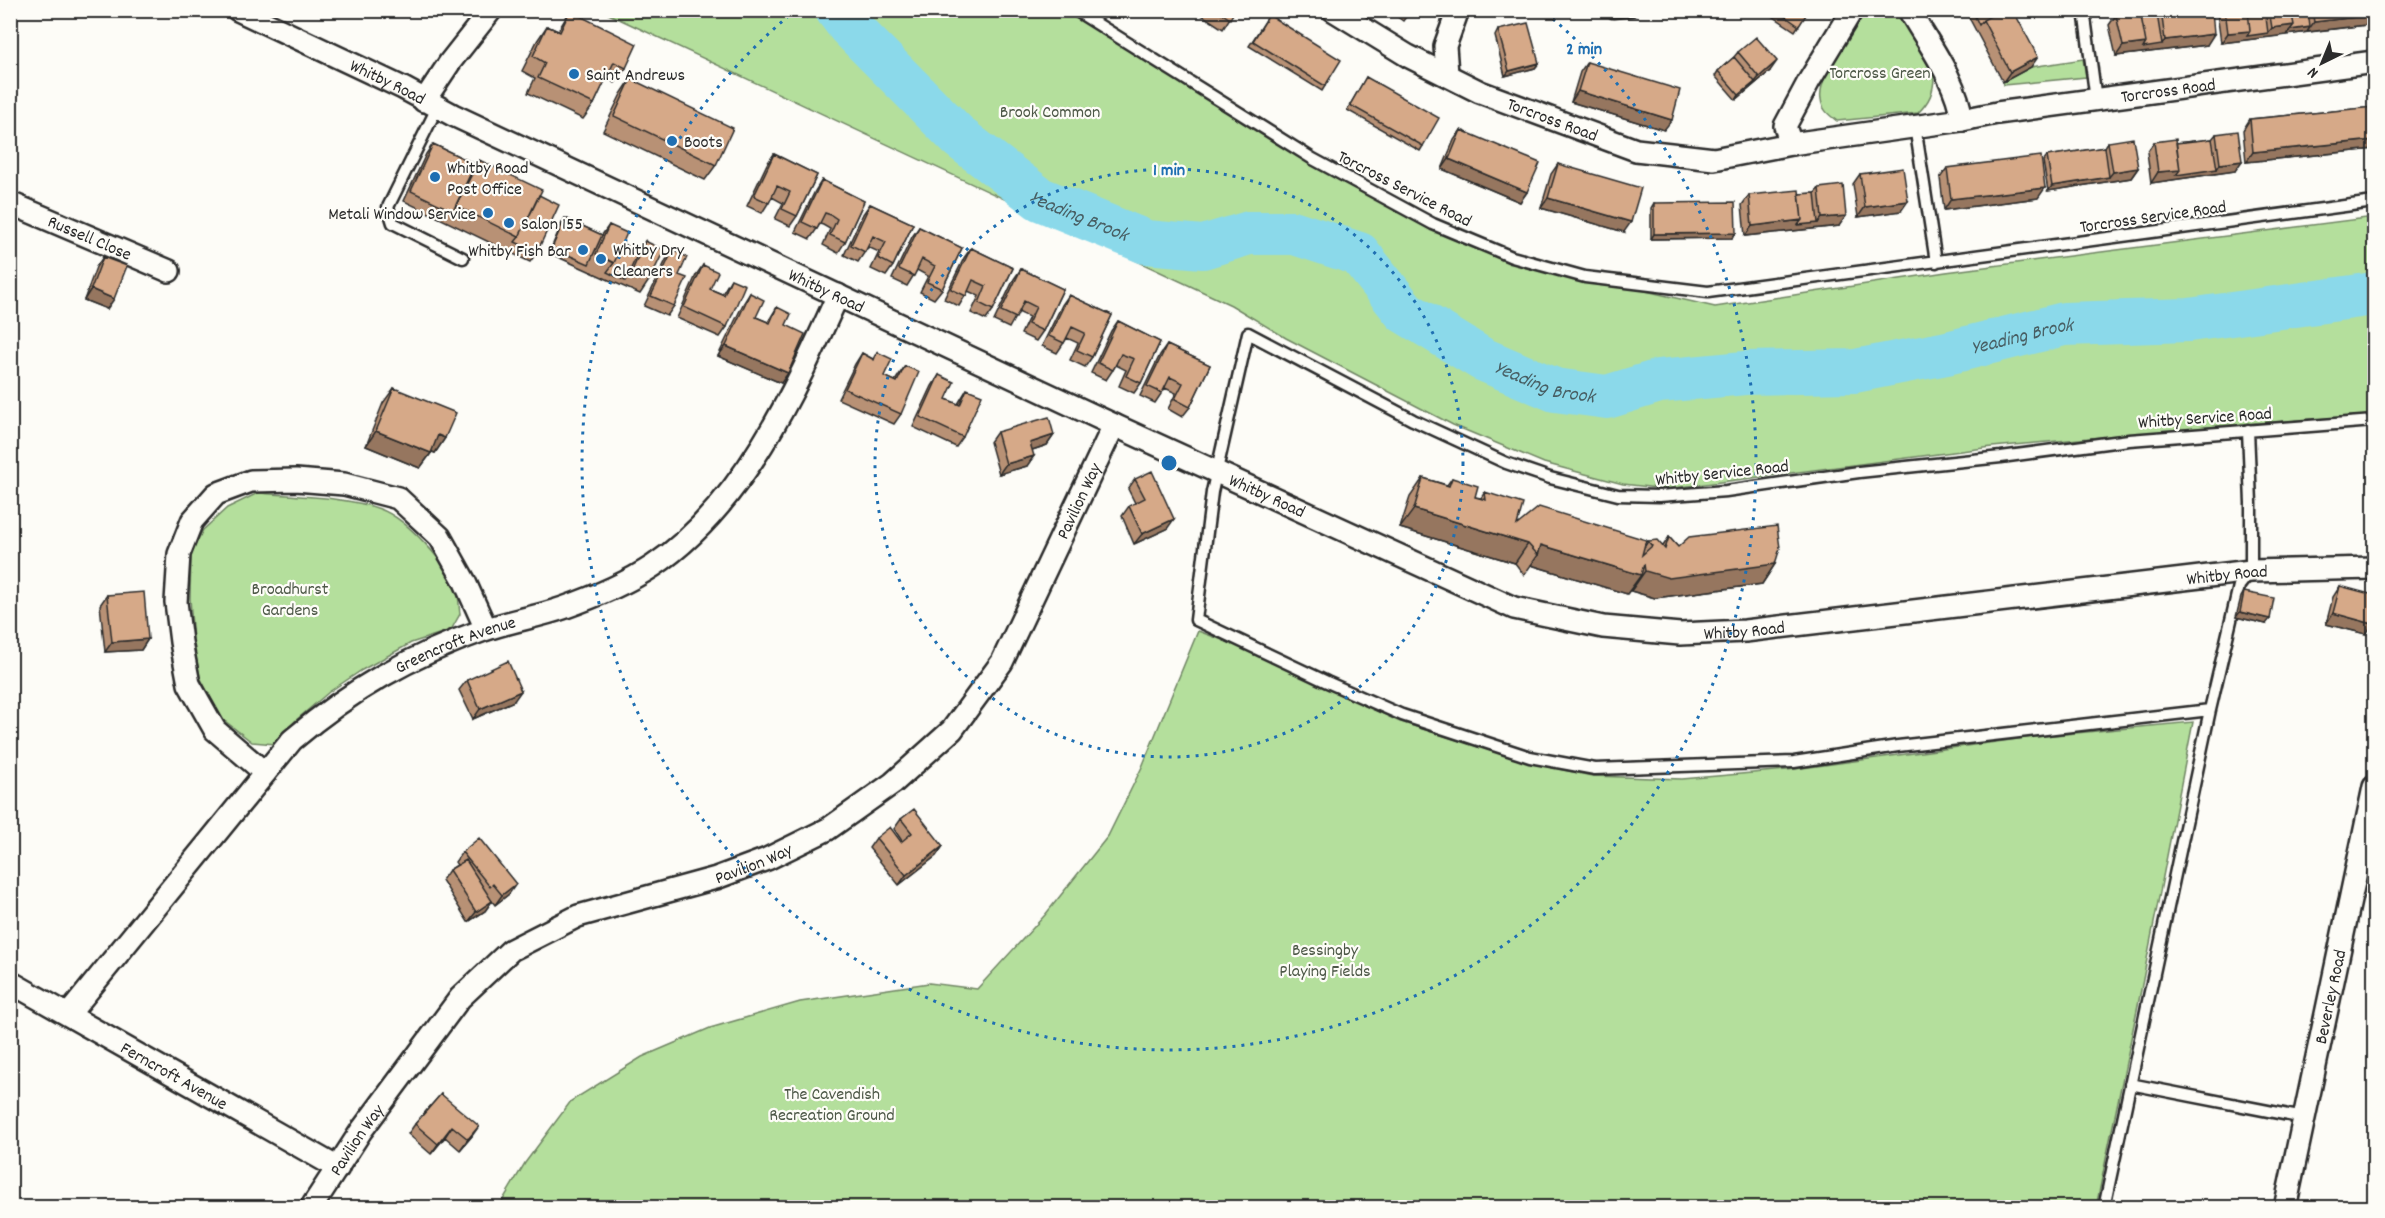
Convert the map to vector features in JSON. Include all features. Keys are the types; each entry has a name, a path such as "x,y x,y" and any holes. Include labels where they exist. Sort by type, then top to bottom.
{"street":[{"name":"Whitby Road","path":"238,10 403,88 430,104 1114,425 1514,608 1614,628 1680,634 1745,631 2251,571 2374,567"},
{"path":"430,104 450,62 491,10"},
{"name":"Torcross Road","path":"1333,10 1408,56 1480,92 1636,150 1714,159 1791,144 1962,120 1997,112 2374,62"},
{"path":"1447,74 1445,46 1458,10"},
{"path":"1791,144 1785,126 1852,10"},
{"path":"1909,10 1951,84 1960,105 1962,120"},
{"name":"Russell Close","path":"10,203 169,271"},
{"name":"Greencroft Avenue","path":"69,1014 292,740 325,712 397,666 486,629 562,609 611,589 653,566 693,535 764,443 838,295"},
{"name":"Pavilion Way","path":"311,1208 361,1131 460,998 511,950 578,916 716,878 767,860 828,829 893,783 952,730 1002,662 1114,425"},
{"path":"265,773 215,730 189,684 181,642 176,602 180,554 192,521 216,494 251,481 296,480 344,484 398,498 440,537 464,580 486,629"},
{"name":"Beverley Road","path":"2285,1208 2374,787"},
{"name":"Ferncroft Avenue","path":"10,982 338,1168"}],"lane":[{"name":"Torcross Service Road","path":"1075,10 1313,159 1433,225 1512,257 1585,277 1708,292 2374,202"},
{"path":"1610,10 1631,10"},
{"path":"2084,10 2096,100"},
{"path":"430,104 388,207 393,223 463,258"},
{"path":"1915,126 1936,262"},
{"name":"Whitby Service Road","path":"1217,473 1248,333 1413,420 1506,463 1551,478 1618,495 1659,496 1726,491 1859,472 2001,457 2129,440 2374,422"},
{"path":"2104,1208 2210,710 2239,586 2251,571 2252,503 2248,430"},
{"path":"1217,473 1212,492 1196,620 1402,715 1530,757 1595,770 1794,762 1898,746 2210,710"},
{"path":"2130,1084 2304,1118"}],"green space":[{"name":"Brook Common","path":"602,11 1075,11 1279,137 1439,227 1585,277 1715,307 1946,272 2374,217 2374,415 2242,424 1992,447 1666,489 1623,484 1544,463 1453,425 1286,338 1231,305"},
{"name":"Torcross Green","path":"1866,11 1897,11 1934,76 1930,96 1918,113 1837,121 1824,109 1821,91 1828,70 1857,18"},
{"path":"2083,59 2086,77 2004,85 2003,82 2031,67"},
{"name":"Broadhurst Gardens","path":"258,493 353,502 391,514 414,532 445,568 457,591 460,614 451,630 411,643 362,670 329,692 295,721 275,744 252,742 221,718 200,677 193,642 190,598 191,553 203,530 227,508"},
{"name":"Bessingby Playing Fields","path":"1198,631 1255,652 1398,721 1526,762 1592,776 1682,779 1787,770 2033,737 2193,722 2096,1207 498,1208 525,1163 571,1101 642,1057 710,1028 800,1002 929,983 977,989 1045,915 1108,836 1142,767"}],"building":[{"path":"1217,10 1235,10 1230,19"},
{"path":"1776,10 1809,10 1799,26"},
{"path":"1972,10 2001,10 1983,20 1979,25"},
{"path":"2001,10 2013,10 2038,57 2010,72 1983,20"},
{"path":"2161,10 2212,10 2214,34 2165,40"},
{"path":"2225,10 2248,10 2250,31 2228,33"},
{"path":"2248,10 2265,10 2268,33 2247,36 2250,31"},
{"path":"2269,10 2291,10 2294,25 2272,28"},
{"path":"2291,10 2308,10 2310,27 2290,30 2294,25"},
{"path":"2312,10 2372,10 2373,15 2314,22"},
{"name":"Saint Andrews","path":"570,11 637,44 626,68 614,62 594,104 538,78 545,63 533,56 547,26 560,32"},
{"path":"2140,11 2146,43 2123,46 2116,15"},
{"path":"2157,14 2162,45 2143,48 2146,43 2141,16"},
{"path":"1269,15 1341,60 1325,86 1253,41"},
{"path":"1528,23 1539,63 1509,71 1498,30"},
{"path":"1756,37 1777,61 1759,77 1738,52"},
{"path":"1734,57 1755,82 1739,95 1718,71"},
{"path":"1587,62 1680,90 1672,120 1578,91"},
{"path":"1366,77 1439,118 1423,146 1350,105"},
{"path":"631,79 733,128 716,165 614,116"},
{"path":"2374,107 2374,140 2253,152 2250,119"},
{"path":"1461,130 1540,163 1527,192 1449,159"},
{"path":"2238,131 2242,161 2220,164 2216,134"},
{"path":"2133,138 2138,168 2113,172 2108,142"},
{"path":"2176,139 2180,170 2158,172 2154,142"},
{"path":"2212,139 2217,169 2176,175 2180,170 2176,143"},
{"path":"433,144 475,164 453,211 411,191"},
{"path":"2105,147 2109,177 2052,186 2047,156"},
{"path":"774,154 817,175 797,216 782,209 790,192 777,186 769,203 754,196"},
{"path":"2041,156 2045,188 1951,199 1947,168"},
{"path":"479,160 542,190 519,237 456,206"},
{"path":"1558,164 1641,188 1631,222 1548,198"},
{"path":"1903,168 1908,201 1865,207 1860,174"},
{"path":"822,180 864,201 845,242 830,235 837,219 831,215 825,213 817,229 802,222"},
{"path":"1843,185 1846,216 1822,218 1819,188"},
{"path":"1799,190 1802,220 1752,226 1749,195"},
{"path":"1815,193 1818,223 1798,225 1802,220 1799,194"},
{"path":"539,195 559,205 537,252 515,242"},
{"path":"1735,202 1736,233 1654,234 1654,203"},
{"path":"870,204 913,224 893,266 878,258 886,242 873,236 865,252 851,245"},
{"path":"565,218 602,235 589,264 552,248"},
{"path":"609,225 627,233 614,263 596,254"},
{"path":"919,227 962,248 942,289 927,282 935,266 922,259 914,276 899,269"},
{"path":"645,241 664,250 650,279 632,271"},
{"path":"622,244 639,251 625,281 607,272 614,263"},
{"path":"971,248 1013,268 993,310 979,303 986,286 973,280 966,296 951,289"},
{"path":"673,250 687,257 679,275 687,278 674,306 651,296"},
{"path":"103,257 127,266 114,299 91,289"},
{"path":"703,265 718,272 710,289 724,295 731,279 745,285 727,327 684,307"},
{"path":"1021,269 1063,289 1043,331 1028,324 1036,307 1024,301 1016,318 1001,311"},
{"path":"750,293 764,300 756,317 770,323 777,307 791,314 786,325 805,334 788,373 726,346"},
{"path":"1069,295 1112,315 1092,357 1077,350 1085,333 1072,327 1064,343 1049,336"},
{"path":"1118,321 1160,342 1141,383 1126,376 1134,359 1121,354 1113,370 1098,363"},
{"path":"1167,345 1210,365 1190,407 1175,399 1183,383 1170,377 1162,393 1147,386"},
{"path":"877,352 892,359 884,376 897,382 905,366 919,372 901,414 845,389 862,353 874,360"},
{"path":"939,375 954,382 946,399 960,405 967,389 982,395 963,437 920,417"},
{"path":"394,388 456,413 445,438 438,435 431,453 376,431"},
{"path":"1049,417 1054,435 1030,443 1034,456 1006,464 997,432"},
{"path":"1152,471 1174,519 1142,534 1129,506 1145,498 1135,479"},
{"path":"1423,478 1449,486 1452,478 1478,486 1475,497 1486,500 1485,492 1523,504 1517,525 1539,507 1646,540 1642,555 1652,546 1648,541 1657,540 1665,549 1669,537 1678,547 1689,537 1777,526 1780,548 1775,564 1669,578 1645,571 1644,564 1641,575 1541,545 1538,555 1528,544 1414,509"},
{"path":"2340,586 2374,595 2373,624 2333,613"},
{"path":"144,592 148,639 112,642 107,595"},
{"path":"2244,592 2274,598 2270,619 2240,612"},
{"path":"508,661 521,691 480,709 467,680"},
{"path":"914,809 943,846 906,875 876,838 890,827 901,842 912,833 901,819"},
{"path":"479,838 516,884 502,895 493,884 490,887 462,852"},
{"path":"466,860 492,901 476,912 449,870"},
{"path":"441,1094 479,1126 468,1139 452,1126 438,1144 415,1124"}],"waterway":[{"name":"Yeading Brook","path":"837,10 849,26 960,138 1040,199 1146,242 1203,247 1249,233 1295,233 1359,254 1405,312 1482,359 1555,390 1607,397 1659,381 1745,373 1855,371 1947,353 2064,324 2189,320 2374,294"}],"place":[{"name":"Saint Andrews","path":"574,74"},
{"name":"Boots","path":"672,141"},
{"name":"Whitby Road Post Office","path":"435,177"},
{"name":"Metali Window Service","path":"488,213"},
{"name":"Salon 155","path":"509,223"},
{"name":"Whitby Fish Bar","path":"583,250"},
{"name":"Whitby Dry Cleaners","path":"601,259"}],"park label":[{"name":"The Cavendish Recreation Ground","path":"832,1103"}]}
